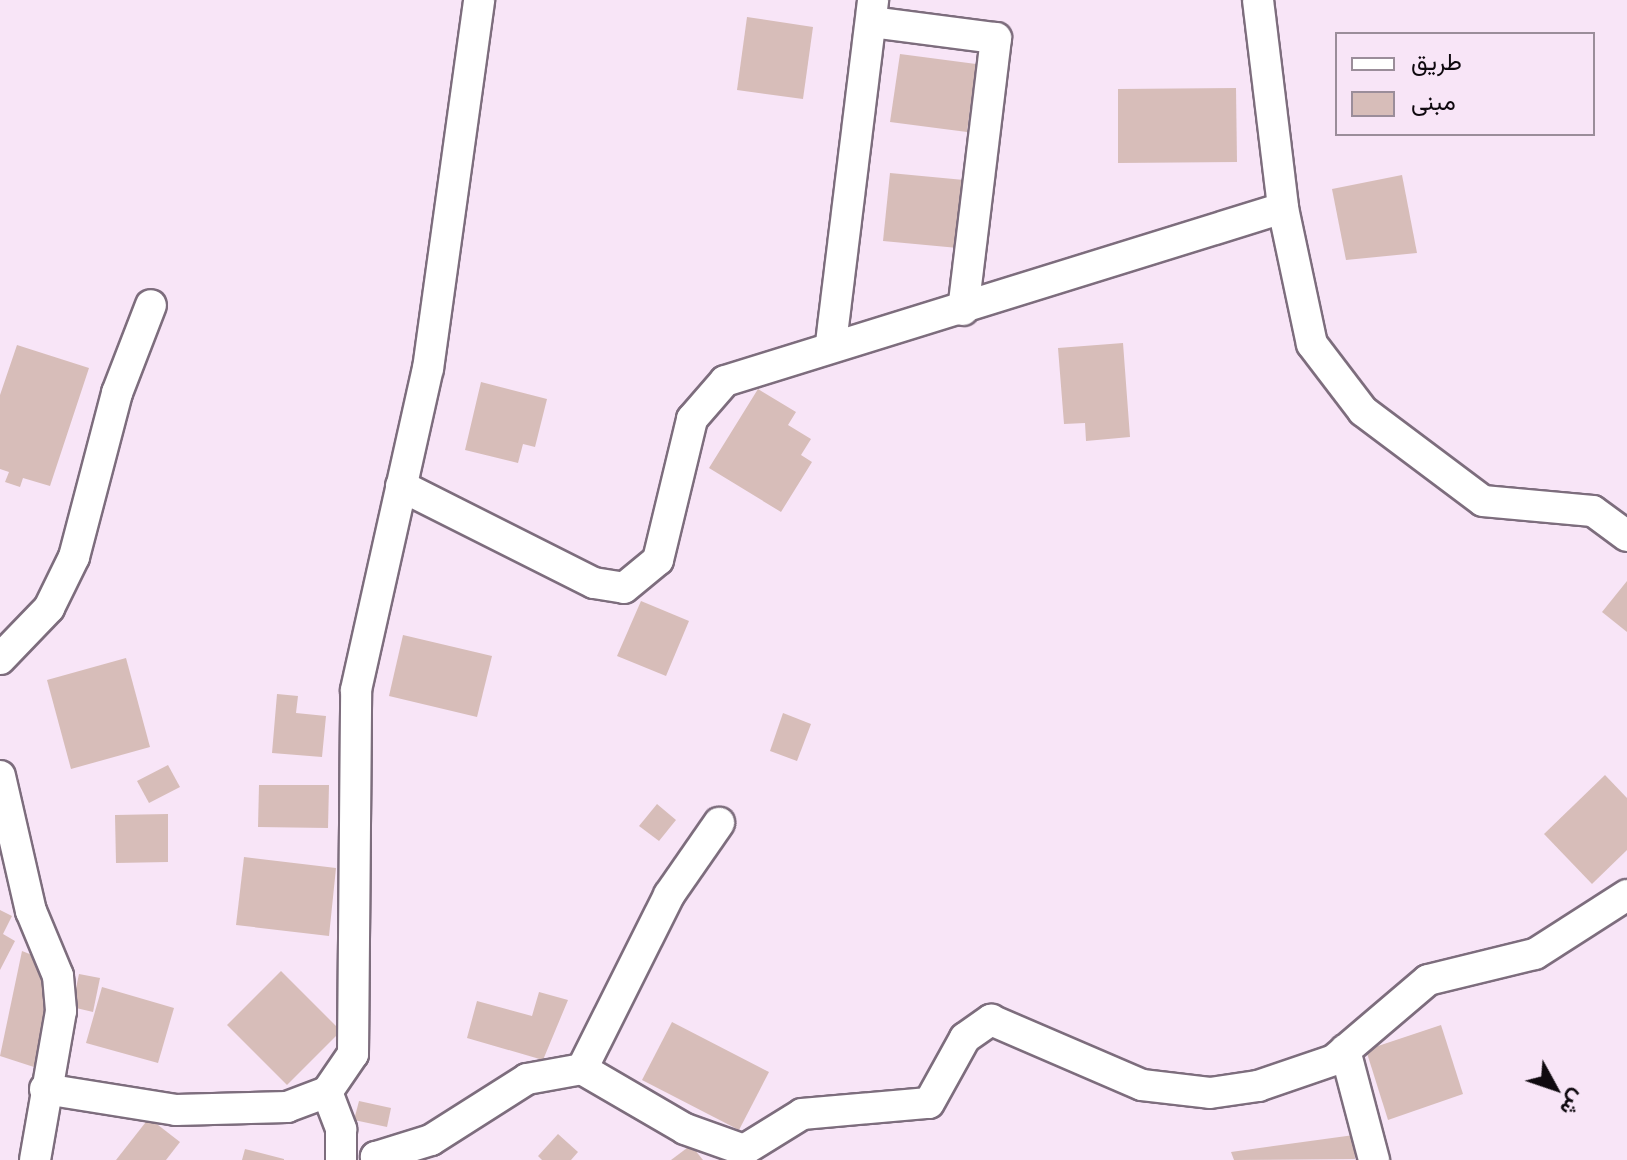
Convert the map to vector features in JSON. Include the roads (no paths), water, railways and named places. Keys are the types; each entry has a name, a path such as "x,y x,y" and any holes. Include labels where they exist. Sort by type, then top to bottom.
{"street":[{"path":"45,1089 176,1110 287,1107 327,1092 358,1039 350,952 356,690 428,369 479,0"},
{"path":"1258,0 1283,208 1312,344 1363,411 1483,501 1593,511 1627,536"},
{"path":"831,343 873,11 996,38 963,310"},
{"path":"401,486 594,583 635,584 653,569 669,535 687,437 706,396 741,374 831,343 963,310 1283,208"},
{"path":"0,659 49,608 74,557 117,393 151,305"},
{"path":"0,776 31,911 58,976 61,1011 35,1160"},
{"path":"582,1069 669,895 719,823"},
{"path":"327,1092 342,1149 379,1158 431,1140 527,1079 582,1069 685,1129 744,1150 802,1114 929,1103 982,1021 1001,1021 1105,1075 1181,1092 1293,1078 1345,1050 1428,980 1535,954 1627,895"},
{"path":"1345,1050 1374,1160"}]}
